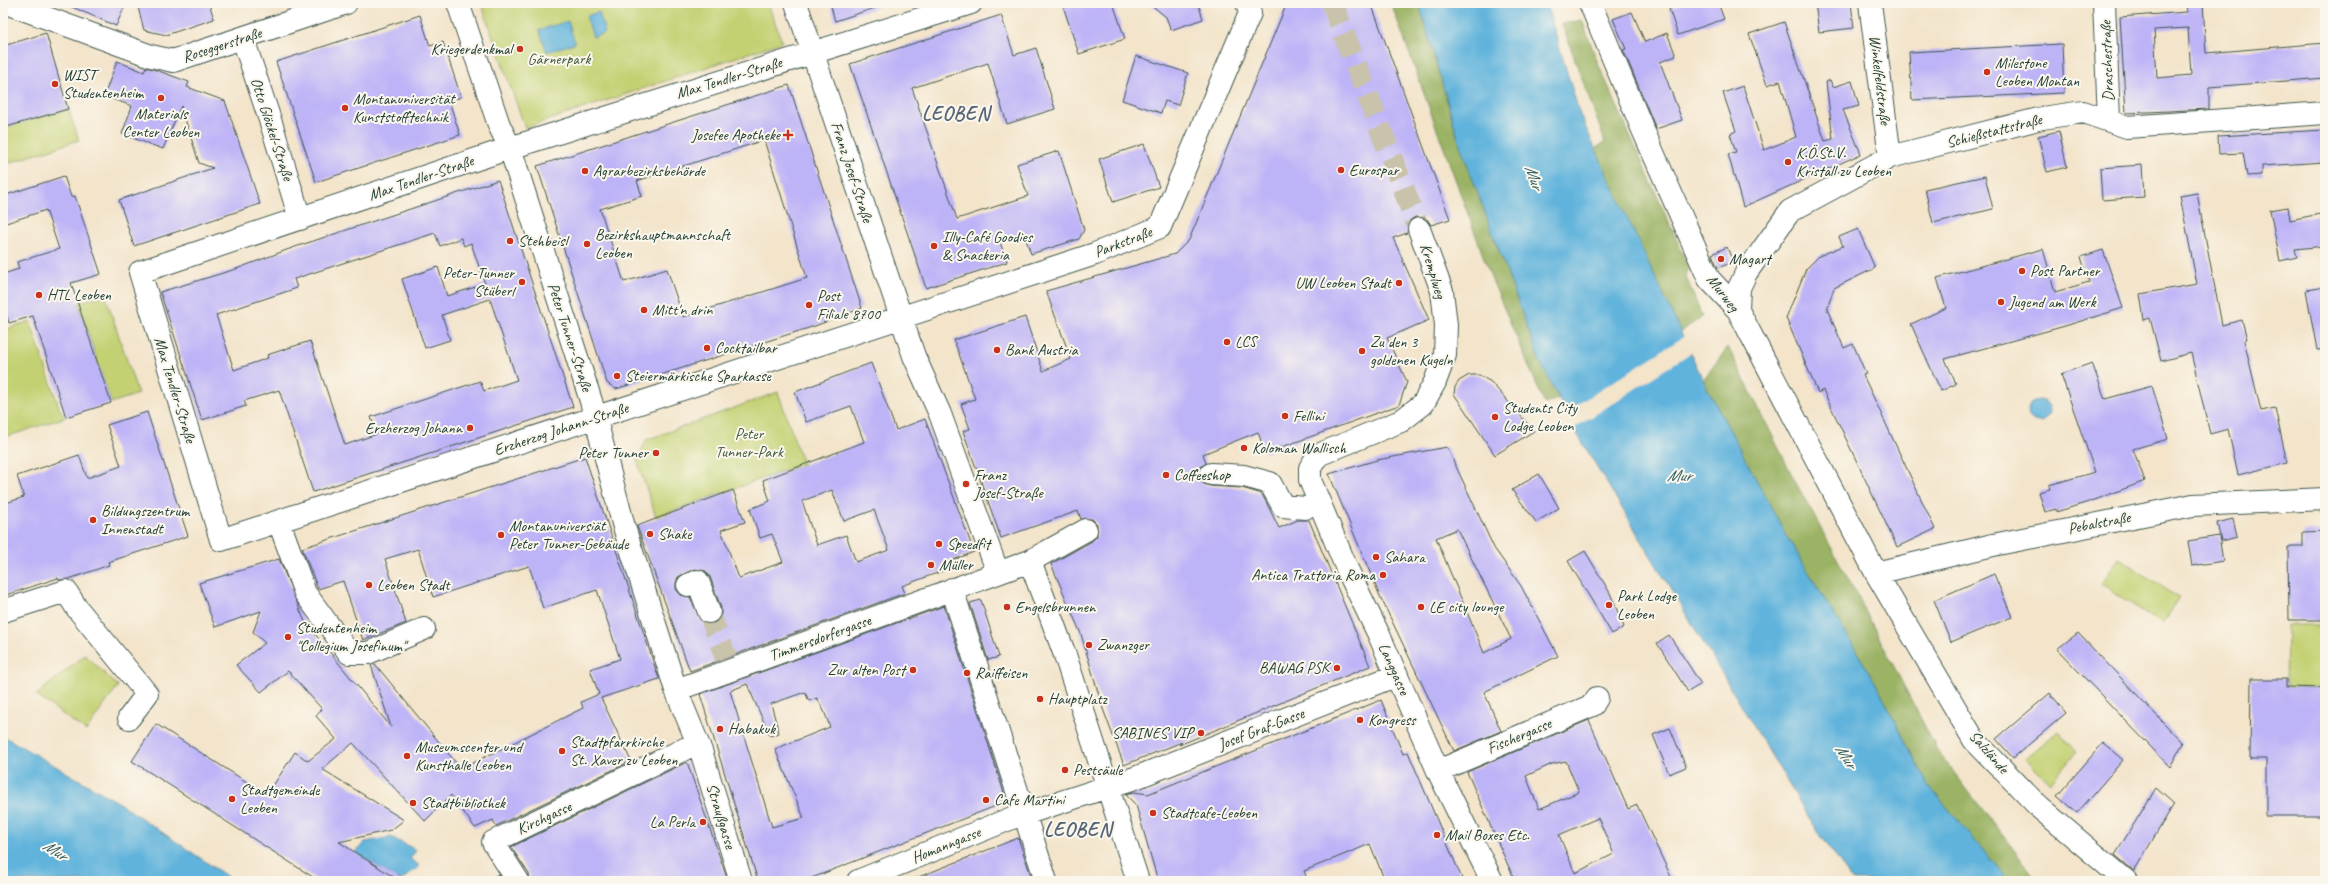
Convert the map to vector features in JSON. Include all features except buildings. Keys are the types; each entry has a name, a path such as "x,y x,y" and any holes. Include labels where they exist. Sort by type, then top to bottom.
{"street":[{"name":"Roseggerstraße","path":"6,3 52,21 163,60 173,61 243,39 346,3"},
{"name":"Peter Tunner-Straße","path":"458,3 499,125 510,148 595,418 624,527 680,684"},
{"name":"Franz Josef-Straße","path":"796,3 900,317 940,414 998,573"},
{"name":"Max Tendler-Straße","path":"221,540 140,272 510,148 971,3"},
{"name":"Parkstraße","path":"900,317 1095,254 1160,227 1250,13 1248,3"},
{"name":"Murweg","path":"1590,3 1640,123 1710,279 1738,310 1876,573"},
{"name":"Winkelfeldstraße","path":"1870,3 1890,157"},
{"name":"Draschestraße","path":"2104,3 2109,119"},
{"name":"Otto Glöckel-Straße","path":"243,39 272,126 300,219"},
{"name":"Schießstattstraße","path":"1738,310 1739,288 1746,273 1790,211 1890,157 2042,118 2083,112 2109,119 2127,127 2325,113"},
{"name":"Kremplweg","path":"1318,455 1401,421 1423,404 1441,367 1446,340 1442,291 1419,229"},
{"name":"Erzherzog Johann-Straße","path":"221,540 900,317"},
{"name":"Langgasse","path":"1318,455 1310,468 1310,480 1347,569 1397,675 1438,771 1492,881"},
{"path":"1211,474 1244,476 1270,483 1283,506 1305,508"},
{"name":"Pebalstraße","path":"1876,573 1993,545 2193,505 2325,498"},
{"path":"279,522 305,593 349,653 368,653 424,629"},
{"path":"1046,881 1018,816 949,590 1030,561 1086,530"},
{"path":"1030,561 1065,655 1117,784 1138,881"},
{"name":"Salzlände","path":"1876,573 1974,740 2040,808 2126,881"},
{"path":"688,585 698,581 709,612"},
{"name":"Timmersdorfergasse","path":"680,684 729,664 949,590"},
{"path":"3,611 66,591 76,607 147,694 129,718"},
{"name":"Josef Graf-Gasse","path":"1117,784 1397,675"},
{"name":"Straußgasse","path":"680,684 741,881"},
{"name":"Fischergasse","path":"1438,771 1593,705 1597,698"},
{"name":"Kirchgasse","path":"518,881 493,842 637,773 699,747"},
{"path":"1018,816 1117,784"},
{"name":"Homanngasse","path":"858,881 1018,816"}],"green space":[{"name":"Gärnerpark","path":"481,3 768,3 782,42 525,128"},
{"path":"1391,3 1419,3 1459,142 1540,362 1559,398 1545,404 1492,280"},
{"path":"1582,20 1597,61 1689,268 1686,276 1702,317 1680,332 1595,149 1605,142 1562,24"},
{"path":"68,109 79,140 3,165 3,128"},
{"path":"105,294 138,394 111,403 78,303"},
{"path":"30,321 60,410 66,417 3,438 3,325 7,329"},
{"path":"1728,347 1795,481 1858,597 1938,752 2038,881 2009,881 1928,785 1875,682 1786,535 1703,380"},
{"name":"Peter Tunner-Park","path":"778,392 803,464 656,517 637,461 646,440"},
{"path":"2119,558 2179,598 2162,624 2101,584"},
{"path":"2287,625 2325,625 2325,688 2295,687 2286,691"},
{"path":"85,655 118,686 86,731 36,695"},
{"path":"2058,731 2077,752 2050,783 2025,759"}],"water":[{"path":"1419,3 1546,3 1580,115 1703,380 1786,535 1875,682 1928,785 2009,881 1853,881 1814,826 1579,437 1540,362 1459,142"},
{"path":"599,12 605,33 593,37 586,16"},
{"path":"568,21 575,43 547,52 539,30"},
{"path":"2039,400 2047,403 2050,411 2047,419 2039,422 2031,419 2028,411 2031,403"},
{"name":"Mur","path":"3,736 116,801 234,881 3,881"},
{"path":"391,837 416,850 410,859 420,866 400,881 355,852 365,842"}],"pier":[{"path":"1685,336 1692,352 1573,429 1564,413"}],"tunnel":[{"path":"1332,3 1419,229"},
{"path":"709,612 726,658"}],"place":[{"name":"Kriegerdenkmal","path":"520,49"},
{"name":"Milestone Leoben Montan","path":"1987,72"},
{"name":"WIST Studentenheim","path":"55,84"},
{"name":"Materials Center Leoben","path":"161,98"},
{"name":"Montanuniversität Kunststofftechnik","path":"345,108"},
{"name":"Josefee Apotheke","path":"788,135"},
{"name":"K.Ö.St.V. Kristall zu Leoben","path":"1788,162"},
{"name":"Eurospar","path":"1341,170"},
{"name":"Agrarbezirksbehörde","path":"585,171"},
{"name":"Stehbeisl","path":"510,241"},
{"name":"Bezirkshauptmannschaft Leoben","path":"587,244"},
{"name":"Illy-Café Goodies & Snackeria","path":"934,246"},
{"name":"Magart","path":"1721,259"},
{"name":"Post Partner","path":"2022,271"},
{"name":"Peter-Tunner Stüberl","path":"522,282"},
{"name":"UW Leoben Stadt","path":"1399,283"},
{"name":"HTL Leoben","path":"39,295"},
{"name":"Jugend am Werk","path":"2001,302"},
{"name":"Post Filiale 8700","path":"809,305"},
{"name":"Mitt'n drin","path":"644,310"},
{"name":"LCS","path":"1227,342"},
{"name":"Cocktailbar","path":"707,348"},
{"name":"Bank Austria","path":"997,350"},
{"name":"Zu den 3 goldenen Kugeln","path":"1362,351"},
{"name":"Steiermärkische Sparkasse","path":"617,376"},
{"name":"Fellini","path":"1285,416"},
{"name":"Students City Lodge Leoben","path":"1495,417"},
{"name":"Erzherzog Johann","path":"470,428"},
{"name":"Koloman Wallisch","path":"1244,448"},
{"name":"Peter Tunner","path":"656,453"},
{"name":"Coffeeshop","path":"1166,475"},
{"name":"Franz Josef-Straße","path":"966,484"},
{"name":"Bildungszentrum Innenstadt","path":"93,520"},
{"name":"Shake","path":"650,534"},
{"name":"Montanuniversiät Peter Tunner-Gebäude","path":"501,535"},
{"name":"Speedfit","path":"939,544"},
{"name":"Sahara","path":"1376,557"},
{"name":"Müller","path":"931,565"},
{"name":"Antica Trattoria Roma","path":"1383,575"},
{"name":"Leoben Stadt","path":"369,585"},
{"name":"Park Lodge Leoben","path":"1609,605"},
{"name":"Engelsbrunnen","path":"1007,607"},
{"name":"LE city lounge","path":"1421,607"},
{"name":"Studentenheim \"Collegium Josefinum\"","path":"288,637"},
{"name":"Zwanzger","path":"1089,645"},
{"name":"BAWAG PSK","path":"1337,668"},
{"name":"Zur alten Post","path":"913,670"},
{"name":"Raiffeisen","path":"967,673"},
{"name":"Hauptplatz","path":"1040,699"},
{"name":"Kongress","path":"1360,720"},
{"name":"Habakuk","path":"720,729"},
{"name":"SABINES VIP","path":"1201,733"},
{"name":"Stadtpfarrkirche St. Xaver zu Leoben","path":"562,751"},
{"name":"Museumscenter und Kunsthalle Leoben","path":"407,756"},
{"name":"Pestsäule","path":"1065,770"},
{"name":"Stadtgemeinde Leoben","path":"232,799"},
{"name":"Cafe Martini","path":"986,800"},
{"name":"Stadtbibliothek","path":"413,803"},
{"name":"Stadtcafe-Leoben","path":"1153,813"},
{"name":"La Perla","path":"703,822"},
{"name":"Mail Boxes Etc.","path":"1437,835"}],"district":[{"name":"LEOBEN","path":"956,113"},
{"name":"LEOBEN","path":"1078,829"}]}
